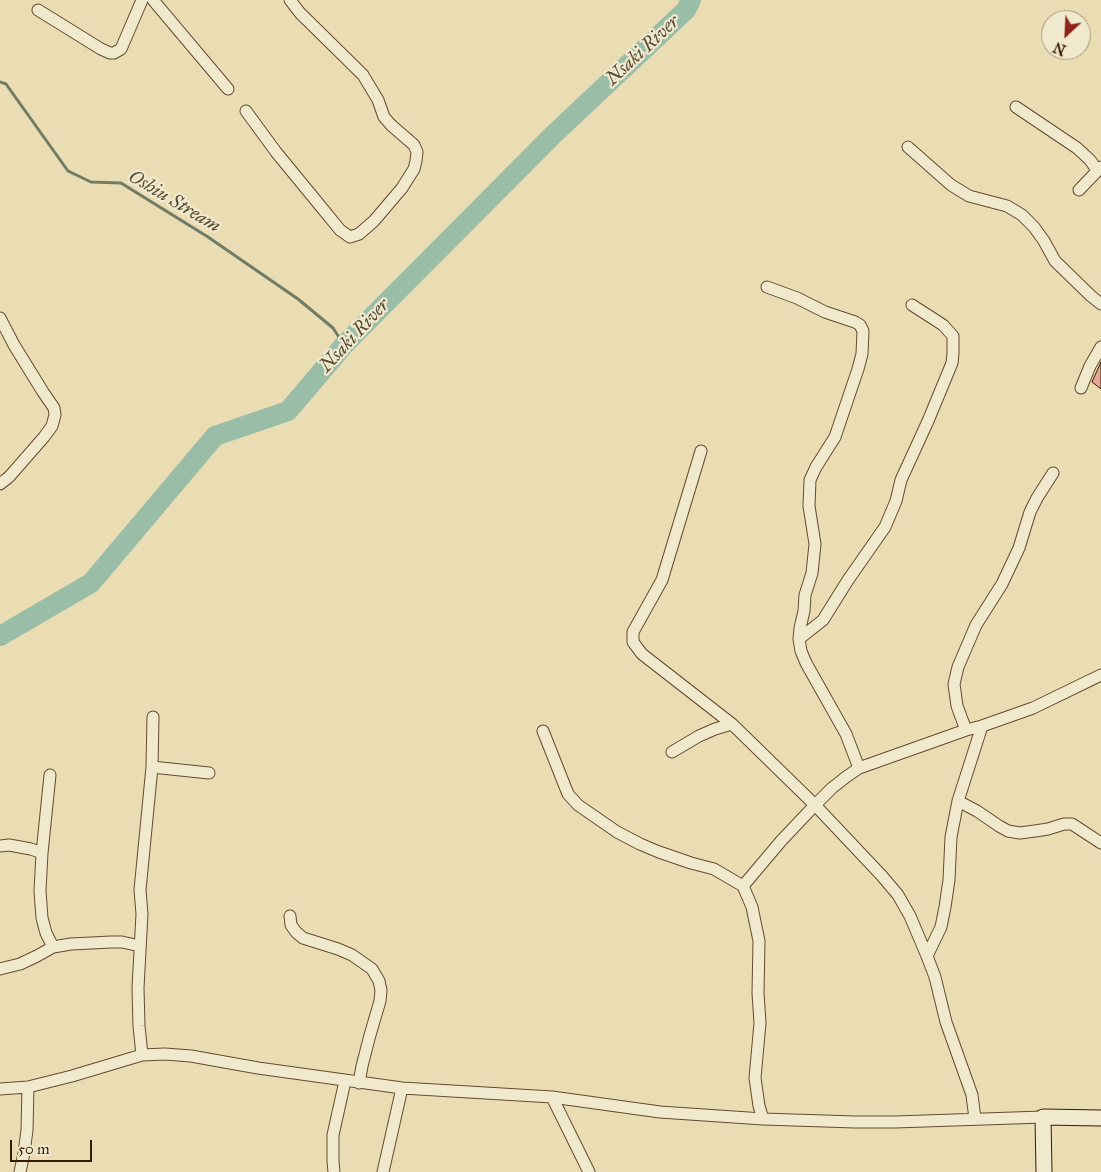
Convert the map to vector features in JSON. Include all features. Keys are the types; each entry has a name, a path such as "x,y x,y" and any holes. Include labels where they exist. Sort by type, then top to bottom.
{"street":[{"path":"38,10 101,49 114,53 121,49 142,0"},
{"path":"153,0 228,89"},
{"path":"246,111 276,152 340,230 350,237 358,234 374,221 402,188 414,169 417,152 414,145 391,126 384,117 378,100 363,76 300,13 290,0"},
{"path":"1016,107 1077,148 1099,168 1079,190"},
{"path":"908,147 951,185 969,196 1007,206 1022,215 1034,227 1055,261 1101,304"},
{"path":"767,287 797,298 825,312 855,322 860,325 863,331 862,354 835,437 810,480 810,506 815,544 812,573 805,596 799,639 806,663 846,734 859,768"},
{"path":"799,639 823,620 885,527 896,501 900,480 928,421 952,362 952,336 943,325 912,305"},
{"path":"0,318 14,345 54,408 56,415 52,426 44,437 9,477 0,484"},
{"path":"1081,388 1090,366 1101,347"},
{"path":"701,452 662,580 633,632 633,642 642,654 732,724 815,805 882,876 898,896 910,916 935,977 946,1022 972,1096 975,1119"},
{"path":"966,730 957,706 954,684 958,667 976,625 1002,584 1019,548 1030,512 1053,473"},
{"path":"743,886 815,805 832,788 859,768 1033,708 1101,675"},
{"path":"142,1055 138,988 142,914 140,890 152,767 153,717"},
{"path":"672,752 707,732 732,724"},
{"path":"927,956 941,927 946,907 951,837 958,801 982,726"},
{"path":"544,731 568,794 578,805 617,832 640,844 691,863 714,869 743,886 752,907 759,941 758,993 760,1023 755,1078 759,1106 764,1119"},
{"path":"152,767 209,773"},
{"path":"50,775 40,891 42,918 53,947"},
{"path":"958,801 1008,831 1036,831 1064,824 1072,824 1101,843"},
{"path":"0,846 9,845 42,853"},
{"path":"290,916 291,925 303,938 352,955 372,969 379,981 381,990 380,1001 359,1082"},
{"path":"0,969 20,964 53,947 70,944 122,942 140,946"},
{"path":"0,1088 28,1087 142,1055 165,1054 191,1056 258,1068 402,1088 552,1097 660,1112 764,1119 895,1122 1043,1117 1101,1118"},
{"path":"334,1172 333,1135 345,1080"},
{"path":"20,1172 27,1130 28,1087"},
{"path":"383,1172 402,1088"},
{"path":"552,1097 589,1172"},
{"path":"1043,1117 1044,1172"}],"building":[{"path":"1101,362 1101,389 1092,382"}],"waterway":[{"name":"Nsaki River","path":"0,636 91,583 215,436 288,411 344,345 554,134 686,10 691,0"},
{"name":"Oshiu Stream","path":"0,82 6,84 68,171 91,182 121,183 208,237 298,299 333,328 344,345"}]}
